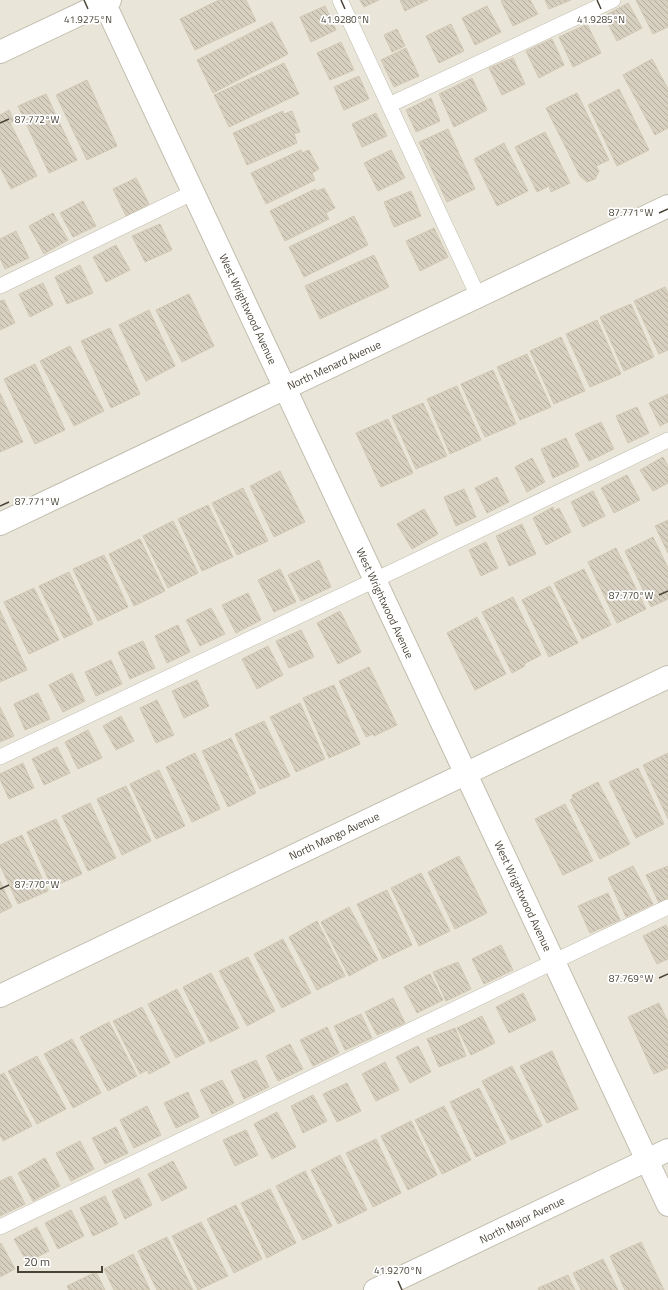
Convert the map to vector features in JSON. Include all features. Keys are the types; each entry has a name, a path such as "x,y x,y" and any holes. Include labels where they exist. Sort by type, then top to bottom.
{"street":[{"path":"0,52 106,1"},
{"name":"West Wrightwood Avenue","path":"106,1 285,388 668,1205"},
{"name":"North Menard Avenue","path":"0,524 668,206"},
{"name":"North Mango Avenue","path":"0,996 668,677"},
{"name":"North Major Avenue","path":"375,1290 668,1150"}],"lane":[{"path":"340,0 478,296"},
{"path":"389,105 613,0"},
{"path":"0,286 194,192"},
{"path":"0,757 668,440"},
{"path":"0,1227 668,907"}],"shaded area":[{"path":"0,0 668,0 668,1290 0,1290"}],"building":[{"path":"219,0 246,0 256,21 195,50 180,19"},
{"path":"360,0 379,0 364,7"},
{"path":"400,0 428,0 405,11"},
{"path":"530,0 538,14 513,26 501,1"},
{"path":"545,0 571,0 549,9"},
{"path":"636,0 668,0 668,27 653,34"},
{"path":"628,3 642,28 617,41 604,16"},
{"path":"325,6 336,30 311,42 300,17"},
{"path":"487,6 501,32 475,45 462,18"},
{"path":"272,22 288,54 213,93 197,60"},
{"path":"451,24 464,51 439,63 426,36"},
{"path":"587,24 601,53 573,67 559,37"},
{"path":"397,29 405,46 392,52 384,35"},
{"path":"552,39 564,65 539,78 526,51"},
{"path":"341,42 354,70 330,80 317,53"},
{"path":"406,48 419,76 394,87 381,60"},
{"path":"513,58 525,84 502,95 489,68"},
{"path":"652,59 668,89 668,128 655,135 623,75"},
{"path":"284,63 299,94 229,127 214,95"},
{"path":"359,76 369,99 344,110 334,87"},
{"path":"472,78 487,110 454,127 439,94"},
{"path":"87,80 117,146 87,160 56,95"},
{"path":"619,89 649,150 617,166 588,105"},
{"path":"577,93 609,160 596,166 599,171 595,179 587,182 580,176 546,108"},
{"path":"46,94 77,160 49,173 18,106"},
{"path":"431,98 440,121 416,132 406,110"},
{"path":"9,110 14,121 10,123 37,176 11,189 0,167 0,115"},
{"path":"283,111 284,114 292,111 300,132 294,134 297,143 247,165 233,133"},
{"path":"376,113 387,136 362,147 352,124"},
{"path":"448,129 475,189 447,202 419,142"},
{"path":"545,132 570,183 551,192 549,186 537,192 515,147"},
{"path":"504,143 528,191 497,206 474,159"},
{"path":"301,150 302,153 309,150 319,169 312,173 315,180 266,204 251,173"},
{"path":"391,150 405,178 378,191 364,163"},
{"path":"136,178 149,204 126,216 113,189"},
{"path":"324,188 335,208 326,213 329,219 285,241 270,211 315,189 317,191"},
{"path":"411,191 421,216 394,227 384,202"},
{"path":"83,201 96,226 73,237 60,213"},
{"path":"53,213 68,240 44,254 29,226"},
{"path":"354,216 368,245 304,277 289,247"},
{"path":"160,224 172,250 145,262 132,236"},
{"path":"434,228 448,257 420,271 406,241"},
{"path":"16,231 29,258 5,269 0,258 0,239"},
{"path":"116,245 130,270 106,282 93,257"},
{"path":"374,255 389,287 320,319 305,286"},
{"path":"80,265 93,293 67,304 55,277"},
{"path":"43,283 53,305 30,317 19,294"},
{"path":"665,287 668,293 668,350 659,354 634,301"},
{"path":"189,294 214,346 182,362 156,310"},
{"path":"4,300 15,323 0,330 0,301"},
{"path":"631,304 654,357 624,371 600,317"},
{"path":"149,310 175,366 146,381 119,325"},
{"path":"597,320 621,374 590,387 566,334"},
{"path":"110,328 140,394 111,408 81,341"},
{"path":"561,337 585,391 554,404 530,351"},
{"path":"70,346 104,411 74,426 40,361"},
{"path":"527,354 551,407 520,420 497,367"},
{"path":"35,364 65,430 35,444 4,379"},
{"path":"493,370 516,424 485,437 461,384"},
{"path":"457,386 481,440 450,454 427,399"},
{"path":"0,393 23,442 0,452"},
{"path":"668,394 668,422 660,426 649,403"},
{"path":"423,403 447,456 416,469 392,416"},
{"path":"637,407 649,433 628,443 616,416"},
{"path":"388,419 413,473 381,487 356,433"},
{"path":"601,422 614,449 589,461 575,434"},
{"path":"566,438 579,466 553,478 541,449"},
{"path":"663,457 668,466 668,483 653,491 640,470"},
{"path":"532,458 545,482 527,492 515,467"},
{"path":"280,471 305,522 274,537 250,486"},
{"path":"627,475 640,500 614,513 601,488"},
{"path":"497,477 509,502 487,513 475,488"},
{"path":"243,488 268,541 237,555 212,503"},
{"path":"464,489 476,517 456,526 444,497"},
{"path":"593,491 605,516 583,527 571,502"},
{"path":"208,505 233,557 202,571 178,519"},
{"path":"553,507 554,511 559,508 571,532 546,545 533,518"},
{"path":"424,509 438,534 412,549 397,524"},
{"path":"668,520 668,553 655,526"},
{"path":"173,521 198,573 168,588 143,536"},
{"path":"522,524 536,554 509,566 496,536"},
{"path":"653,537 668,568 668,599 651,607 625,551"},
{"path":"140,539 165,591 134,606 109,554"},
{"path":"486,542 498,568 481,576 469,550"},
{"path":"616,548 646,609 617,623 588,562"},
{"path":"104,555 128,607 98,621 73,569"},
{"path":"319,560 331,587 301,601 288,575"},
{"path":"280,569 296,602 274,612 258,580"},
{"path":"584,569 611,625 582,639 554,583"},
{"path":"69,572 93,624 64,638 39,586"},
{"path":"550,586 578,643 549,657 522,600"},
{"path":"34,588 59,640 29,654 4,602"},
{"path":"248,593 261,620 236,633 222,605"},
{"path":"513,597 541,655 524,664 525,666 512,673 482,612"},
{"path":"211,608 225,634 200,646 186,620"},
{"path":"0,610 27,670 0,682"},
{"path":"340,611 361,652 338,664 317,623"},
{"path":"477,617 506,674 475,690 447,633"},
{"path":"178,625 190,652 167,663 155,636"},
{"path":"301,630 314,657 289,668 276,641"},
{"path":"143,641 155,668 130,679 118,652"},
{"path":"268,646 283,675 257,689 242,659"},
{"path":"111,660 122,684 96,696 85,672"},
{"path":"369,667 397,725 374,736 373,734 366,737 339,681"},
{"path":"72,673 85,701 63,712 49,685"},
{"path":"197,680 209,706 184,718 172,691"},
{"path":"334,685 360,744 329,758 303,698"},
{"path":"38,693 50,719 25,730 14,704"},
{"path":"157,700 174,735 156,743 140,708"},
{"path":"300,703 325,759 296,772 270,717"},
{"path":"0,707 14,736 0,742"},
{"path":"121,716 134,741 116,750 103,726"},
{"path":"264,721 290,776 260,789 235,734"},
{"path":"88,730 102,758 78,769 65,742"},
{"path":"231,738 256,793 228,807 202,751"},
{"path":"57,747 70,773 44,785 32,759"},
{"path":"195,753 220,809 192,822 166,767"},
{"path":"668,753 668,819 643,765"},
{"path":"23,763 34,788 9,799 0,779 0,774"},
{"path":"638,768 664,824 636,838 609,782"},
{"path":"159,770 185,826 156,839 130,784"},
{"path":"598,782 630,844 600,859 570,800 573,798 572,795"},
{"path":"126,786 151,841 122,855 97,799"},
{"path":"90,803 116,858 88,871 62,816"},
{"path":"565,804 593,861 563,875 535,819"},
{"path":"56,819 82,874 52,887 27,832"},
{"path":"22,835 48,891 18,904 0,865 0,845"},
{"path":"459,856 487,913 455,929 428,872"},
{"path":"633,866 653,904 626,917 608,878"},
{"path":"668,866 668,898 659,903 646,875"},
{"path":"421,873 450,931 419,946 391,888"},
{"path":"0,881 12,907 0,913"},
{"path":"387,890 412,945 383,959 357,904"},
{"path":"608,893 620,920 590,933 578,906"},
{"path":"349,907 378,960 349,976 321,922"},
{"path":"317,921 345,976 317,990 289,937"},
{"path":"666,925 668,930 668,959 657,964 643,936"},
{"path":"283,939 311,993 282,1008 254,954"},
{"path":"501,945 513,970 484,984 472,959"},
{"path":"248,957 275,1011 247,1026 219,971"},
{"path":"458,962 471,989 446,1001 433,972"},
{"path":"211,973 239,1028 210,1042 183,987"},
{"path":"430,974 443,1000 417,1013 404,987"},
{"path":"177,989 205,1043 176,1058 148,1004"},
{"path":"523,993 536,1020 509,1033 496,1007"},
{"path":"393,998 405,1023 377,1035 365,1012"},
{"path":"659,1003 668,1022 668,1068 654,1074 628,1017"},
{"path":"142,1007 170,1063 149,1074 147,1070 140,1074 113,1021"},
{"path":"361,1014 372,1038 345,1050 334,1026"},
{"path":"482,1016 495,1043 471,1055 457,1028"},
{"path":"109,1022 137,1076 108,1091 80,1037"},
{"path":"327,1027 339,1053 313,1066 300,1040"},
{"path":"455,1028 466,1056 439,1067 427,1039"},
{"path":"72,1039 101,1093 73,1108 44,1054"},
{"path":"290,1044 303,1069 278,1081 266,1056"},
{"path":"418,1046 431,1072 410,1083 396,1057"},
{"path":"552,1051 578,1109 547,1123 520,1066"},
{"path":"37,1056 66,1109 37,1124 8,1071"},
{"path":"256,1060 269,1087 244,1099 231,1071"},
{"path":"385,1062 399,1090 376,1101 362,1074"},
{"path":"512,1066 542,1126 511,1140 482,1081"},
{"path":"4,1073 32,1126 3,1141 0,1135 0,1075"},
{"path":"222,1080 234,1103 212,1114 200,1090"},
{"path":"347,1083 361,1111 337,1122 323,1094"},
{"path":"479,1088 506,1143 476,1157 450,1102"},
{"path":"188,1092 199,1117 176,1128 164,1103"},
{"path":"313,1095 327,1121 303,1133 291,1106"},
{"path":"147,1106 161,1135 134,1148 120,1120"},
{"path":"444,1106 471,1160 442,1174 415,1120"},
{"path":"277,1112 296,1147 272,1159 254,1124"},
{"path":"411,1121 437,1175 408,1190 381,1136"},
{"path":"116,1127 128,1153 105,1164 92,1138"},
{"path":"246,1130 258,1155 235,1166 223,1140"},
{"path":"376,1139 401,1193 373,1207 346,1153"},
{"path":"80,1141 94,1169 71,1181 56,1153"},
{"path":"340,1155 367,1210 338,1224 311,1170"},
{"path":"45,1158 60,1186 33,1201 18,1173"},
{"path":"173,1161 187,1188 162,1201 148,1174"},
{"path":"305,1171 332,1226 303,1240 276,1186"},
{"path":"11,1176 25,1204 0,1216 0,1181"},
{"path":"139,1178 152,1205 125,1219 112,1191"},
{"path":"270,1189 296,1243 267,1258 241,1203"},
{"path":"105,1196 118,1224 93,1236 80,1208"},
{"path":"236,1205 262,1259 234,1273 207,1219"},
{"path":"71,1210 84,1236 58,1249 45,1223"},
{"path":"201,1222 228,1276 198,1290 172,1236"},
{"path":"37,1227 49,1251 27,1262 14,1239"},
{"path":"167,1237 193,1290 157,1290 138,1251"},
{"path":"641,1242 664,1290 625,1290 610,1256"},
{"path":"1,1243 15,1269 0,1277 0,1244"},
{"path":"133,1254 150,1290 114,1290 104,1269"},
{"path":"603,1259 618,1290 581,1290 573,1273"},
{"path":"96,1272 105,1290 69,1290 67,1286"},
{"path":"568,1275 575,1290 539,1290 538,1288"}]}
